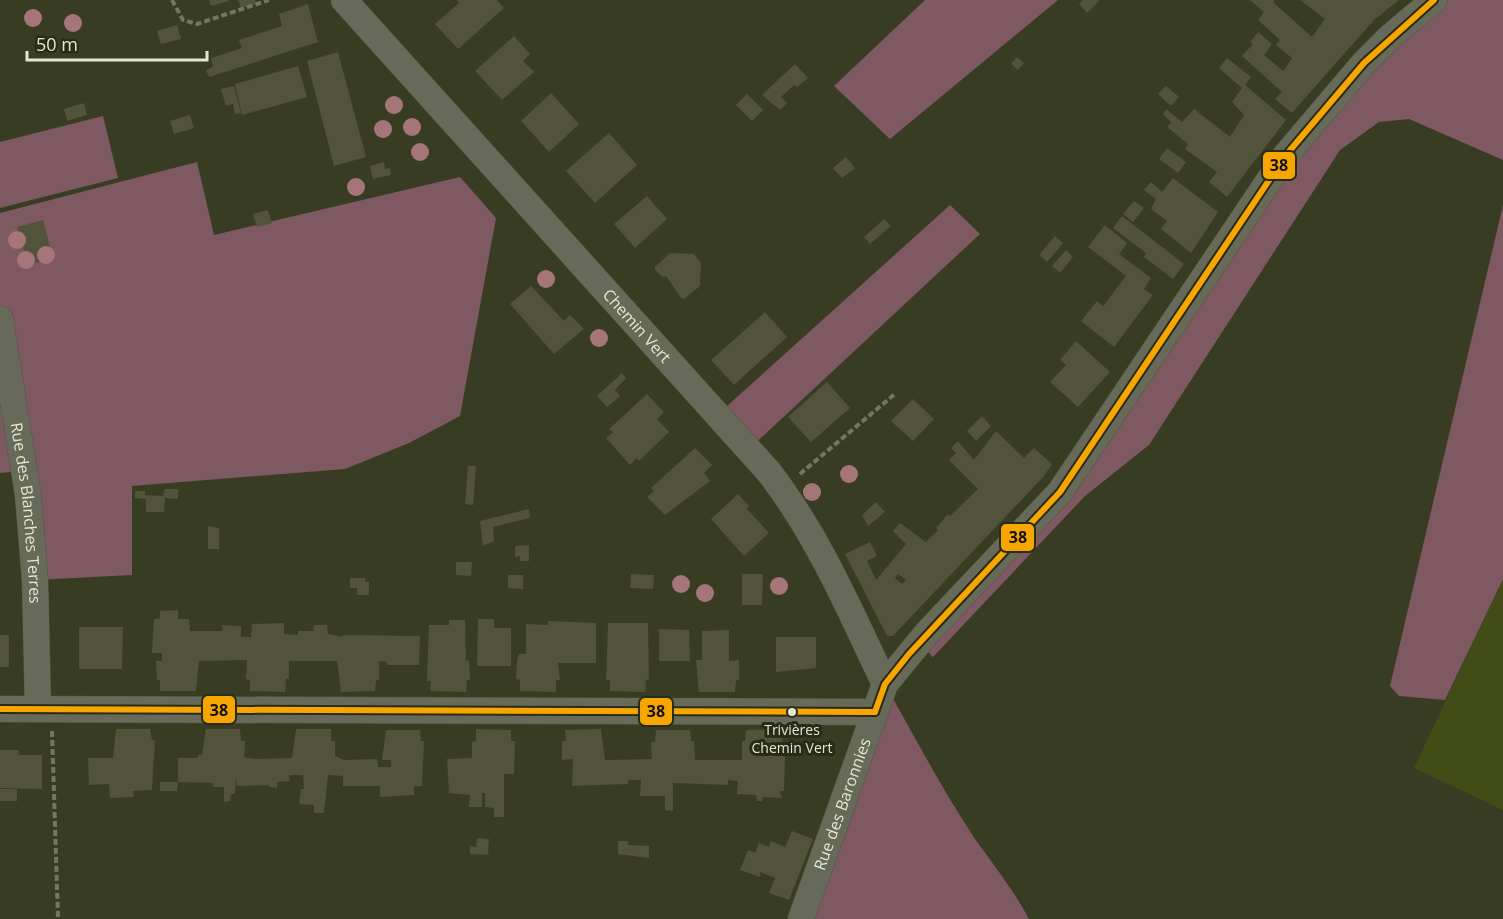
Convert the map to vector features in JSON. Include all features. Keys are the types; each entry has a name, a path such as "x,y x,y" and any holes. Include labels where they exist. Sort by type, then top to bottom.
{"street":[{"name":"Chemin Vert","path":"344,0 782,489 832,573 885,684"},
{"name":"Rue des Baronnies","path":"801,919 885,684 927,633 1060,492 1286,155 1371,56 1434,0"},
{"name":"Rue des Blanches Terres","path":"0,319 28,495 44,710"},
{"path":"0,709 875,712"}],"path":[{"path":"172,0 177,15 183,20 196,24 269,0"},
{"path":"782,489 896,393"},
{"path":"44,710 58,919"}],"shaded area":[{"path":"925,0 1058,0 890,139 834,86"},
{"path":"1434,0 1503,0 1503,160 1409,119 1379,122 1340,150 1149,445 1085,496 933,657 919,643 1060,492 1235,228"},
{"path":"103,116 118,178 0,208 0,142"},
{"path":"197,162 214,235 460,177 496,218 460,416 409,443 345,469 132,486 132,575 35,580 24,471 0,473 0,213"},
{"path":"950,205 980,234 748,450 717,415"},
{"path":"1503,205 1503,579 1445,700 1399,696 1390,686"},
{"path":"1503,579 1503,810 1414,768"},
{"path":"885,684 951,801 1029,919 801,919"}],"building":[{"path":"209,0 229,0 229,1 211,6"},
{"path":"238,0 255,0 256,4 241,8"},
{"path":"457,0 497,0 504,8 458,49 435,24 459,3"},
{"path":"1083,0 1099,1 1087,13 1079,4"},
{"path":"1250,0 1275,0 1273,2 1312,37 1325,19 1300,0 1399,0 1374,20 1292,113 1275,99 1282,92 1242,56 1253,44 1250,42 1258,32 1272,44 1264,55 1283,71 1292,58 1276,45 1280,40 1258,20 1264,12"},
{"path":"308,4 318,42 209,77 206,70 213,67 211,58 242,48 239,40 282,26 279,14"},
{"path":"177,25 181,39 161,44 157,31"},
{"path":"514,36 530,54 523,61 534,72 502,100 475,71"},
{"path":"338,52 366,157 334,166 307,61"},
{"path":"1017,57 1024,63 1018,70 1011,64"},
{"path":"1227,58 1251,77 1245,85 1286,120 1227,197 1209,182 1217,172 1185,149 1188,144 1167,127 1171,122 1163,114 1166,109 1182,122 1194,109 1230,137 1244,115 1232,102 1242,88 1219,68"},
{"path":"795,64 808,78 797,87 794,85 781,97 787,103 780,110 762,95"},
{"path":"298,66 307,97 242,115 235,84"},
{"path":"234,86 241,113 235,114 233,104 226,106 221,89"},
{"path":"1166,86 1179,97 1171,106 1158,94"},
{"path":"551,93 579,124 549,152 521,121"},
{"path":"747,94 763,110 752,121 736,105"},
{"path":"84,103 87,115 67,121 64,109"},
{"path":"190,115 194,128 174,134 170,121"},
{"path":"609,133 637,165 595,203 566,171"},
{"path":"1167,148 1186,162 1178,173 1159,159"},
{"path":"846,157 855,168 842,178 833,168"},
{"path":"384,162 385,169 390,168 391,175 373,179 370,166"},
{"path":"1173,178 1218,212 1191,253 1161,229 1167,221 1151,209 1156,199 1144,190 1151,182 1162,192"},
{"path":"647,196 667,219 635,248 614,224"},
{"path":"1134,201 1144,208 1133,222 1123,214"},
{"path":"268,210 272,223 257,227 253,214"},
{"path":"1122,216 1184,264 1173,279 1144,257 1146,253 1113,228"},
{"path":"884,219 891,226 870,244 864,237"},
{"path":"43,220 53,258 28,265 17,227"},
{"path":"1105,225 1127,243 1119,254 1151,278 1144,289 1153,295 1114,347 1081,321 1097,301 1103,306 1126,276 1088,247"},
{"path":"1055,236 1063,243 1047,262 1039,255"},
{"path":"1066,250 1073,257 1060,273 1052,266"},
{"path":"670,253 694,254 701,263 700,286 684,299 666,276 663,277 655,270 655,267"},
{"path":"531,286 564,321 570,315 584,329 554,354 510,304"},
{"path":"765,312 787,337 734,385 711,360"},
{"path":"1076,341 1110,372 1078,407 1050,382 1066,365 1060,360"},
{"path":"622,373 626,378 615,390 620,396 607,407 597,396"},
{"path":"827,382 850,408 811,442 788,417"},
{"path":"647,394 664,412 657,419 669,432 639,461 637,458 630,465 606,438 613,432 609,429"},
{"path":"913,399 934,419 913,441 891,421"},
{"path":"982,416 991,426 976,441 967,431"},
{"path":"996,431 1024,458 1034,448 1052,464 1044,476 893,636 887,636 845,554 870,542 877,556 867,561 876,580 906,544 893,531 900,523 926,542 938,530 936,528 948,514 950,516 978,489 949,460 956,453 951,448 958,441 974,460","holes":["898,574 906,580 902,584 895,578"]},
{"path":"695,448 712,465 704,473 710,481 665,515 647,497 654,491 651,488"},
{"path":"468,466 476,466 473,505 465,504"},
{"path":"165,489 178,489 178,499 165,498 164,512 146,512 146,499 135,498 135,491 145,491 145,495 163,496"},
{"path":"738,494 749,506 747,509 769,533 744,556 711,519"},
{"path":"876,502 885,512 868,526 862,515"},
{"path":"529,509 530,518 493,527 494,541 483,546 480,521"},
{"path":"208,526 219,528 219,549 208,549"},
{"path":"529,545 529,561 520,561 520,556 515,557 515,546"},
{"path":"456,562 472,562 471,576 456,575"},
{"path":"631,574 654,575 653,589 630,588"},
{"path":"742,574 763,574 762,605 742,605"},
{"path":"508,575 523,575 523,589 508,588"},
{"path":"350,578 365,578 365,582 369,582 369,595 357,595 357,588 350,588"},
{"path":"178,610 178,619 189,619 190,631 223,631 222,625 241,626 241,637 251,637 252,624 284,623 284,634 298,635 298,631 313,631 314,625 327,625 328,634 343,637 343,635 420,636 419,665 387,665 387,662 379,661 379,680 376,680 375,691 341,692 337,661 289,661 289,679 286,679 285,692 250,691 250,680 246,679 247,660 199,661 196,691 160,691 156,661 162,661 162,653 152,653 154,619 160,618 160,611"},
{"path":"478,619 494,619 494,628 511,628 511,666 477,666"},
{"path":"449,620 465,620 466,661 469,660 470,680 467,680 466,692 430,691 431,681 427,681 429,625 449,625"},
{"path":"548,621 596,623 596,663 558,663 560,680 556,680 556,692 520,691 520,680 516,679 517,661 519,654 526,654 526,624 548,625"},
{"path":"608,623 648,623 649,679 646,680 645,692 610,691 610,680 606,680"},
{"path":"79,627 123,627 122,669 79,669"},
{"path":"659,629 689,630 690,661 659,661"},
{"path":"729,630 729,661 739,660 739,680 736,680 735,692 699,692 696,660 702,660 702,631"},
{"path":"0,635 9,635 9,667 0,667"},
{"path":"776,637 816,637 816,668 776,672"},
{"path":"116,729 150,729 152,740 155,740 152,790 133,791 134,797 110,798 109,784 89,785 88,758 113,758"},
{"path":"206,729 240,729 241,741 245,741 244,757 254,759 292,758 296,729 331,729 331,741 335,741 335,756 344,760 377,759 378,767 391,767 391,760 382,760 386,730 420,730 421,741 424,741 422,786 414,786 414,795 380,797 380,786 343,786 343,776 328,775 324,813 314,813 314,805 299,804 301,789 304,789 303,775 289,775 290,781 277,782 277,788 269,787 269,785 237,786 236,777 235,794 231,794 230,801 224,802 224,787 213,787 213,783 178,782 178,758 198,758 198,755 202,755"},
{"path":"476,729 511,730 511,741 515,741 514,774 504,774 504,817 494,817 494,808 485,807 485,793 482,793 482,807 469,807 470,795 449,793 447,759 472,758 472,742 476,741"},
{"path":"601,729 605,760 652,759 651,742 655,742 656,730 690,730 691,741 694,741 695,760 742,760 742,741 745,741 746,730 781,729 785,760 784,791 780,791 782,798 763,797 762,801 757,801 756,795 737,794 738,781 728,780 728,785 673,783 673,811 665,810 665,796 640,796 641,780 628,780 628,784 572,786 573,759 562,760 562,741 566,741 565,730"},
{"path":"0,750 19,750 19,755 42,755 42,789 0,788"},
{"path":"160,782 178,782 177,791 160,791"},
{"path":"0,789 17,789 17,801 0,801"},
{"path":"792,831 813,839 789,900 769,893 775,878 760,872 760,877 740,870 748,850 755,853 759,843 769,847 771,841 785,847"},
{"path":"477,838 489,839 488,855 470,854 470,846 476,847"},
{"path":"618,841 628,841 628,845 649,846 649,858 618,854"}],"transit line":[{"name":"38","path":"875,712 885,684 909,654 1060,492 1286,155 1364,63 1434,0"},
{"name":"38","path":"0,709 875,712"}],"place":[{"name":"Trivières Chemin Vert","path":"792,712"}]}
